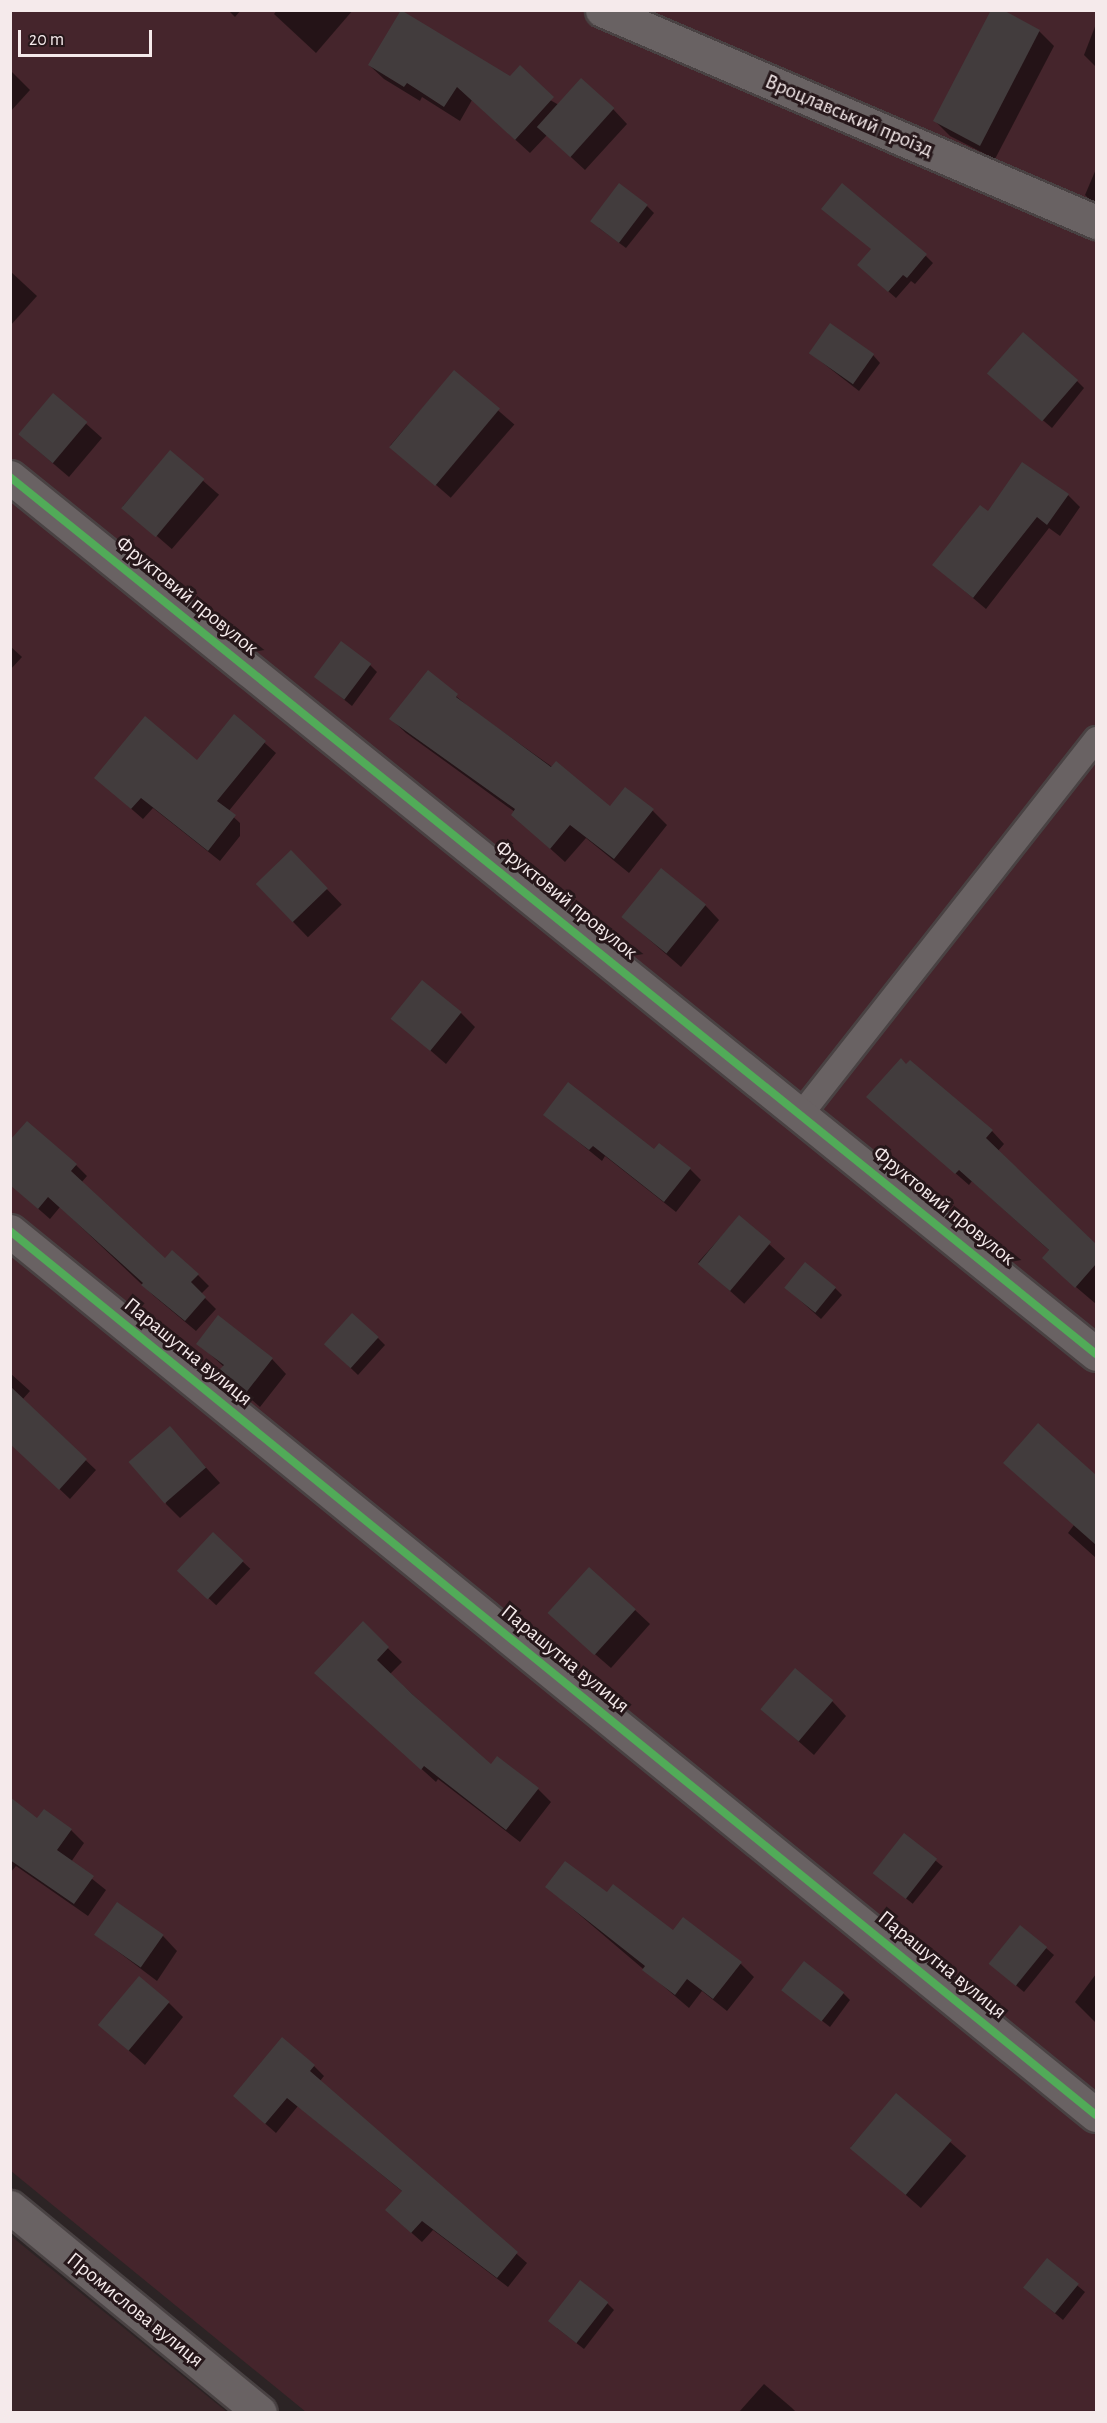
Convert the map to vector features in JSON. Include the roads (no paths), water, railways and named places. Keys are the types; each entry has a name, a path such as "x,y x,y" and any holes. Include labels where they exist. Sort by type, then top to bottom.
{"street":[{"name":"Вроцлавський проїзд","path":"602,10 1096,222"},
{"name":"Фруктовий провулок","path":"10,477 802,1113 1096,1354"},
{"name":"Парашутна вулиця","path":"10,1231 1096,2115"},
{"name":"Промислова вулиця","path":"10,2207 260,2412"}],"lane":[{"path":"802,1113 1096,739"}]}
